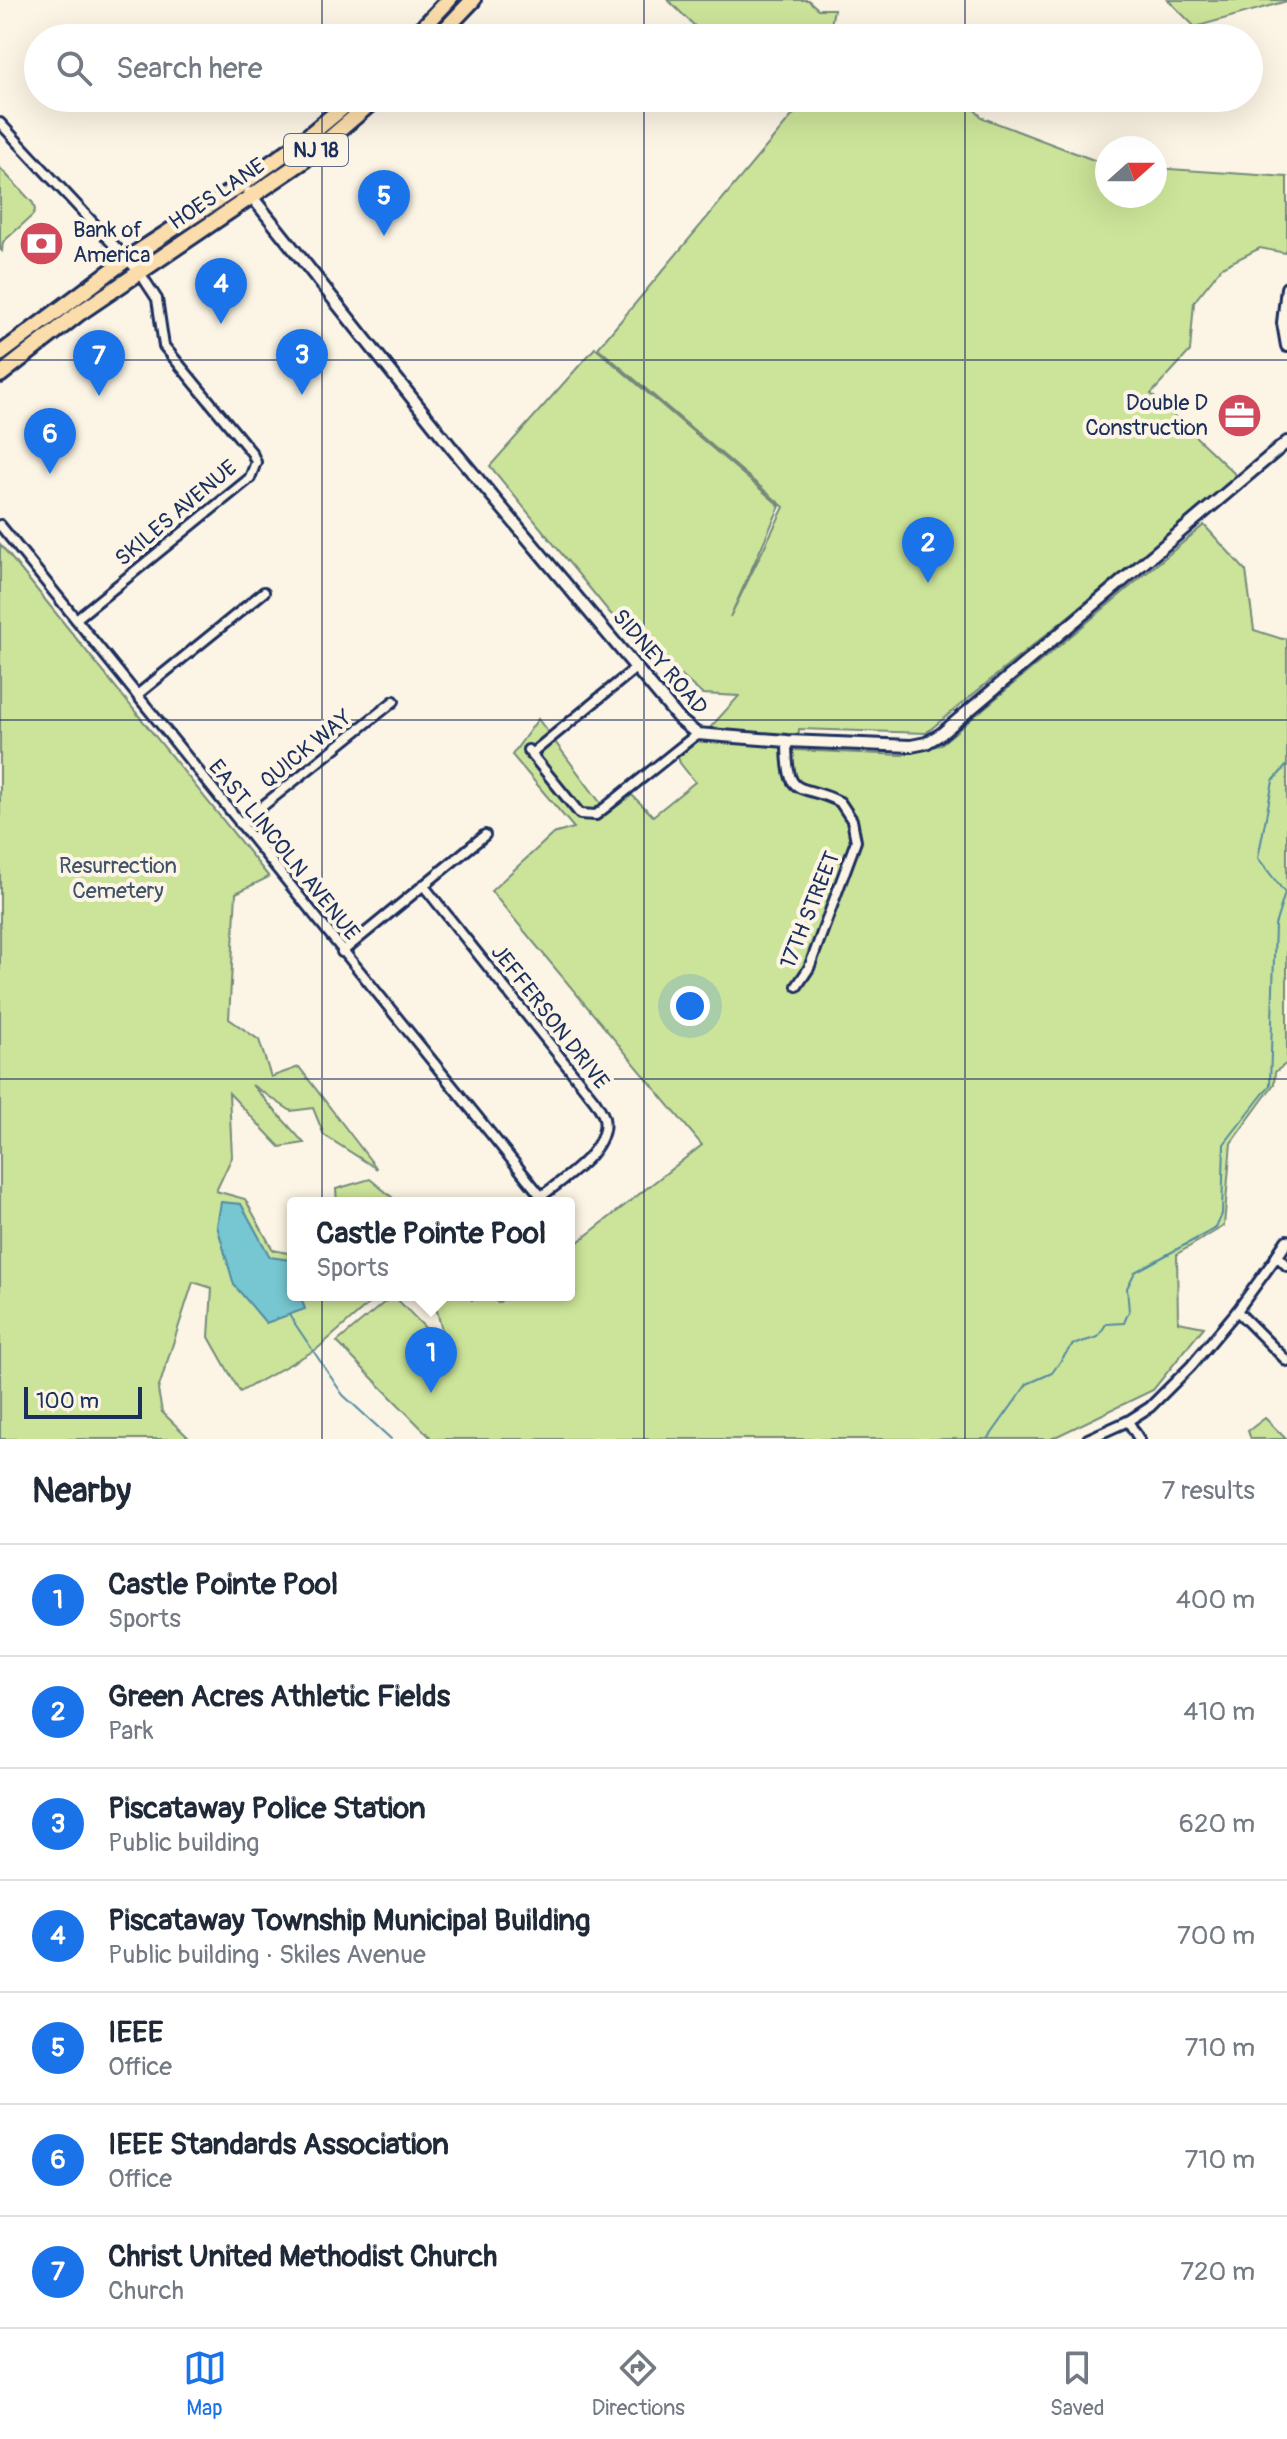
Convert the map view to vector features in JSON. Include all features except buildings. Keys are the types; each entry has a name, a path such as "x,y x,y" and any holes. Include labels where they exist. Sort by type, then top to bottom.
{"highway":[{"path":"426,24 449,0"},
{"path":"450,24 473,0"},
{"name":"HOES LANE","path":"0,354 127,259 301,142 337,112"},
{"name":"HOES LANE","path":"0,375 78,314 252,197 335,136 362,112"}],"street":[{"name":"SKILES AVENUE","path":"0,123 140,273 157,299 164,346 252,453 256,462 250,478 76,619"},
{"name":"SIDNEY ROAD","path":"242,184 451,447 679,719 697,734 911,746 926,743 941,734 1287,442"},
{"path":"1287,288 1283,323 1287,346"},
{"name":"EAST LINCOLN AVENUE","path":"0,525 541,1196"},
{"path":"137,695 264,592"},
{"path":"637,667 530,752 580,814 596,815 697,734"},
{"name":"QUICK WAY","path":"240,824 394,701"},
{"name":"17TH STREET","path":"787,741 787,764 793,781 805,791 840,802 852,820 856,841 809,968 797,986"},
{"path":"342,952 485,835"},
{"name":"JEFFERSON DRIVE","path":"423,885 595,1101 604,1119 603,1138 595,1151 541,1196"},
{"path":"1088,1439 1150,1407 1191,1366 1237,1311 1287,1241"},
{"path":"1277,1256 1287,1266"},
{"path":"1237,1311 1287,1361"},
{"path":"1128,1421 1139,1439"}],"green space":[{"path":"668,0 808,0 818,9 834,9 831,24 693,24"},
{"path":"1168,0 1287,0 1206,24 1192,24"},
{"path":"795,112 977,112 983,118 1095,160 1095,208 1167,208 1167,169 1287,177 1287,250 1285,253 1260,248 1222,267 1194,302 1190,351 1151,394 1238,477 926,733 799,729 796,750 902,755 940,745 1204,525 1246,571 1254,630 1287,638 1287,1063 1275,1072 1274,1084 1231,1143 1224,1226 1177,1254 1178,1322 1204,1327 1153,1390 1051,1439 432,1439 337,1342 386,1301 399,1301 447,1350 437,1311 424,1301 575,1301 575,1244 702,1145 491,891 553,834 574,828 512,755 538,719 608,813 632,795 653,816 695,782 678,757 698,741 739,696 702,694 610,613 490,466 595,348 780,506 730,617 784,507 598,348"},
{"path":"0,168 33,203 35,210 3,242 2,251 0,249"},
{"name":"Resurrection Cemetery","path":"0,544 269,877 236,893 229,1019 259,1040 271,1077 299,1067 377,1169 324,1135 313,1108 291,1111 252,1085 304,1143 280,1147 229,1093 232,1157 216,1191 245,1199 273,1250 287,1253 287,1301 372,1301 317,1349 240,1392 209,1337 212,1288 193,1282 158,1390 162,1412 190,1439 0,1439"},
{"path":"370,1179 392,1197 337,1197 336,1189"},
{"path":"1265,1418 1286,1439 1251,1439 1248,1431"}],"water":[{"path":"221,1202 241,1204 270,1257 287,1260 287,1301 302,1301 305,1309 266,1323 234,1285 217,1226"}],"waterway":[{"path":"988,1439 1027,1384 1052,1373 1072,1345 1098,1337 1106,1324 1124,1323 1129,1311 1127,1288 1135,1272 1216,1228 1222,1214 1224,1144 1270,1085 1275,925 1285,893 1258,858 1273,781 1287,765"},
{"path":"289,1315 343,1395 391,1439"}],"place":[{"name":"IEEE","path":"384,236"},
{"name":"Bank of America","path":"42,243"},
{"name":"Piscataway Township Municipal Building","path":"221,324"},
{"name":"Piscataway Police Station","path":"302,395"},
{"name":"Christ United Methodist Church","path":"99,396"},
{"name":"Double D Construction","path":"1239,416"},
{"name":"IEEE Standards Association","path":"50,474"},
{"name":"Green Acres Athletic Fields","path":"928,583"},
{"name":"Castle Pointe Pool","path":"431,1393"}]}
